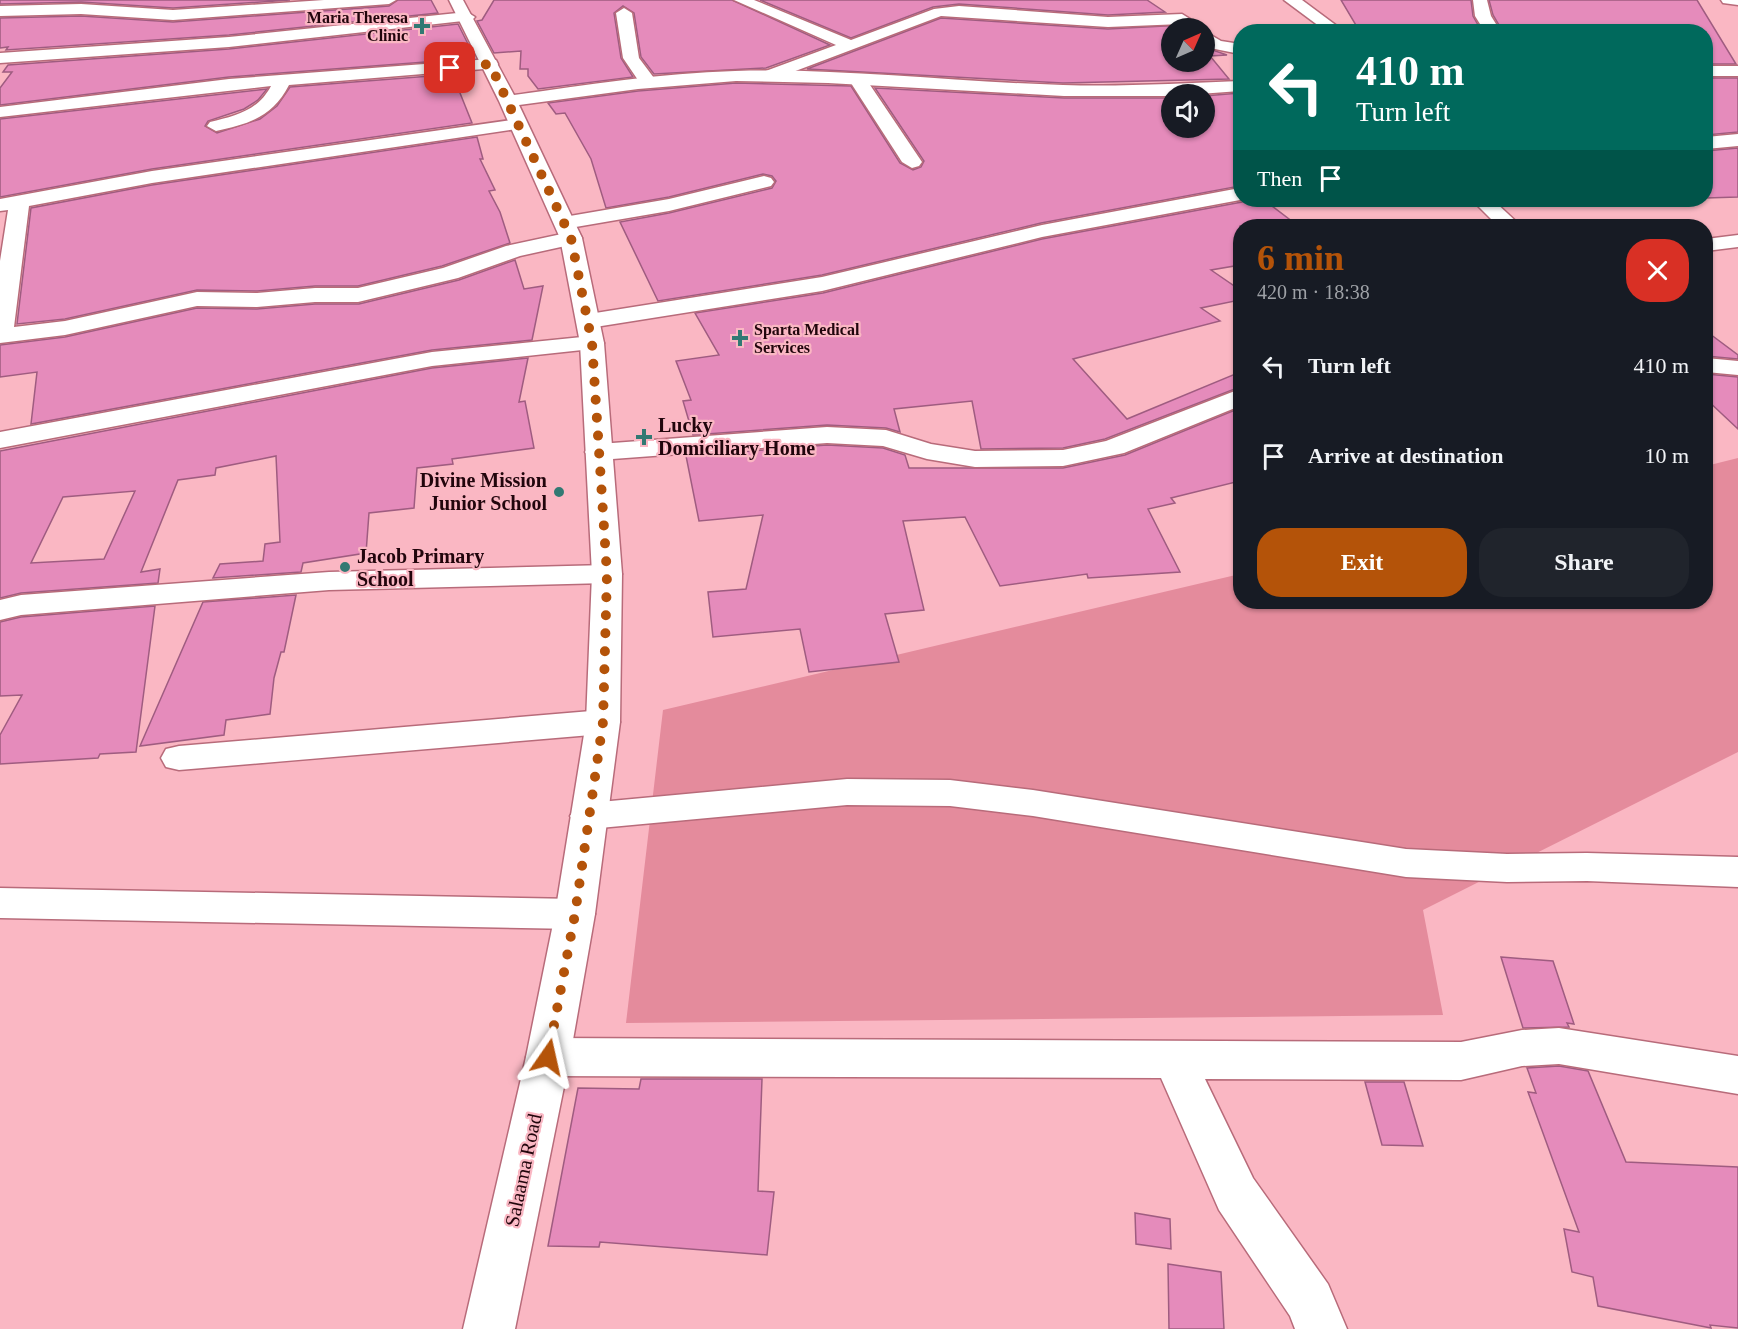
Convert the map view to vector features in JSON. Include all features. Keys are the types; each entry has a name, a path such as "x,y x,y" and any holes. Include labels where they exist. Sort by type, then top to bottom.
{"street":[{"path":"0,11 81,9 173,15 389,0"},
{"path":"741,0 767,9 801,28 853,46"},
{"path":"1033,17 1038,0"},
{"path":"1291,0 1308,9 1327,24"},
{"path":"1728,0 1738,1"},
{"path":"1480,1 1483,16 1488,24"},
{"path":"1164,6 1180,18"},
{"path":"0,58 229,42 462,8"},
{"name":"Salaama Road","path":"462,8 568,231 590,332 607,574 603,722 575,914 548,1057 489,1329"},
{"path":"769,76 939,12 959,11 1108,22 1161,23"},
{"path":"624,13 631,57 648,82"},
{"path":"1215,44 1233,48"},
{"path":"0,112 220,85 490,64"},
{"path":"1713,70 1738,71"},
{"path":"764,182 568,231 450,273 358,295 315,295 256,300 197,299 51,330 0,336 10,203 513,112 648,82 769,76 1049,89 1178,90 1233,86"},
{"path":"858,80 912,162"},
{"path":"216,126 248,117 270,105 282,81"},
{"path":"1713,142 1738,140"},
{"path":"0,440 432,359 590,332 684,308 843,280 1042,231 1233,195"},
{"path":"1490,207 1502,219"},
{"path":"1713,244 1738,241"},
{"path":"1713,365 1738,368"},
{"path":"599,452 827,435 886,438 927,451 975,459 1062,458 1114,447 1233,400"},
{"path":"0,610 21,605 264,585 607,574"},
{"path":"179,758 603,722"},
{"path":"590,816 847,792 950,793 1033,803 1406,862 1507,868 1587,867 1738,872"},
{"path":"0,903 575,914"},
{"path":"548,1057 1461,1060 1522,1048 1559,1046 1738,1075"},
{"path":"1174,1059 1236,1194 1304,1293 1321,1329"}],"shaded area":[{"path":"1738,458 1738,752 1423,910 1443,1015 626,1023 663,710 1233,576 1233,609 1713,609 1713,464"}],"building":[{"path":"0,0 290,0 173,8 81,2 0,4"},
{"path":"398,0 431,0 438,13 229,35 6,50 8,47 0,48 0,18 81,16 173,22 389,6"},
{"path":"494,0 732,0 830,45 766,68 654,74 641,57 634,13 623,6 614,13 621,58 633,77 538,89 528,76 528,69 520,69 521,51 494,53 477,21 482,20"},
{"path":"760,0 1147,0 1165,12 1108,15 959,4 933,7 851,38"},
{"path":"1341,0 1471,0 1473,16 1478,24 1355,24"},
{"path":"1489,0 1697,0 1712,24 1498,24"},
{"path":"941,18 1108,29 1161,26 1161,72 1215,72 1215,62 1229,79 1063,83 807,69"},
{"path":"458,24 473,54 451,55 452,60 229,77 0,105 0,88 12,72 3,72 8,65 229,49"},
{"path":"1713,26 1736,64 1713,64"},
{"path":"1215,51 1227,55 1215,56"},
{"path":"456,74 461,88 458,88 472,123 152,169 0,197 0,119 267,89 258,100 244,109 208,121 205,126 217,133 260,119 277,106 290,87"},
{"path":"1713,78 1738,78 1738,132 1713,134"},
{"path":"736,83 851,86 900,163 913,170 921,167 924,161 875,88 1064,98 1161,98 1161,138 1215,138 1215,95 1233,94 1233,187 1041,223 822,275 658,301 620,222 669,213 772,188 776,181 772,176 763,174 669,197 606,208 591,159 565,113 556,114 548,103 638,91"},
{"path":"477,137 483,159 480,159 495,190 489,191 500,212 510,243 442,266 358,286 315,286 257,291 197,290 65,319 17,324 31,208 152,185"},
{"path":"1738,148 1738,197 1713,198 1713,150"},
{"path":"1233,204 1233,207 1273,207 1289,219 1233,219 1233,266 1211,270 1233,285 1233,301 1201,308 1220,321 1073,359 1127,419 1233,375 1233,390 1105,439 1063,448 981,449 972,401 894,409 900,432 886,428 827,425 693,435 683,401 691,400 676,361 719,355 695,313 823,293 1042,239"},
{"path":"515,260 524,289 543,286 532,340 432,350 31,424 37,372 0,377 0,345 65,337 197,308 257,309 315,304 359,304 459,280"},
{"path":"1713,336 1738,355 1738,359 1713,357"},
{"path":"528,358 519,402 525,401 534,448 452,459 453,464 417,468 414,508 369,513 366,553 303,563 301,572 213,578 220,564 263,561 265,544 280,542 276,456 216,468 215,475 178,480 141,572 160,569 158,583 21,593 0,598 0,451 432,368","holes":["135,491 104,559 31,563 63,497"]},
{"path":"1713,375 1738,377 1738,429 1713,406"},
{"path":"1233,411 1233,483 1171,498 1175,503 1148,509 1180,572 1088,578 1087,574 1000,586 965,517 903,521 924,610 885,614 899,662 809,672 800,629 713,637 708,592 746,589 763,515 699,521 686,456 827,445 883,448 905,455 909,468 1063,468 1125,455"},
{"path":"296,595 284,652 281,652 274,678 270,714 226,720 224,735 140,746 203,602"},
{"path":"155,606 136,752 100,754 98,758 0,764 0,735 22,695 0,696 0,622 21,617"},
{"path":"1501,957 1553,961 1574,1024 1567,1023 1569,1027 1523,1028"},
{"path":"1559,1066 1588,1071 1626,1162 1738,1167 1738,1328 1710,1325 1711,1328 1598,1306 1593,1277 1572,1272 1564,1229 1579,1232 1528,1092 1536,1093 1527,1068"},
{"path":"641,1079 762,1079 758,1191 774,1192 767,1255 600,1242 599,1247 548,1246 578,1088 639,1089"},
{"path":"1365,1082 1404,1082 1423,1146 1382,1145"},
{"path":"1135,1213 1170,1219 1171,1249 1136,1244"},
{"path":"1168,1264 1221,1272 1224,1329 1169,1329"}],"place":[{"name":"Maria Theresa Clinic","path":"422,26"},
{"name":"Sparta Medical Services","path":"740,338"},
{"name":"Lucky Domiciliary Home","path":"644,437"},
{"name":"Divine Mission Junior School","path":"559,492"},
{"name":"Jacob Primary School","path":"345,567"}],"route":[{"path":"450,68 490,64 571,238 592,343 607,574 603,722 575,914 548,1057"}]}
